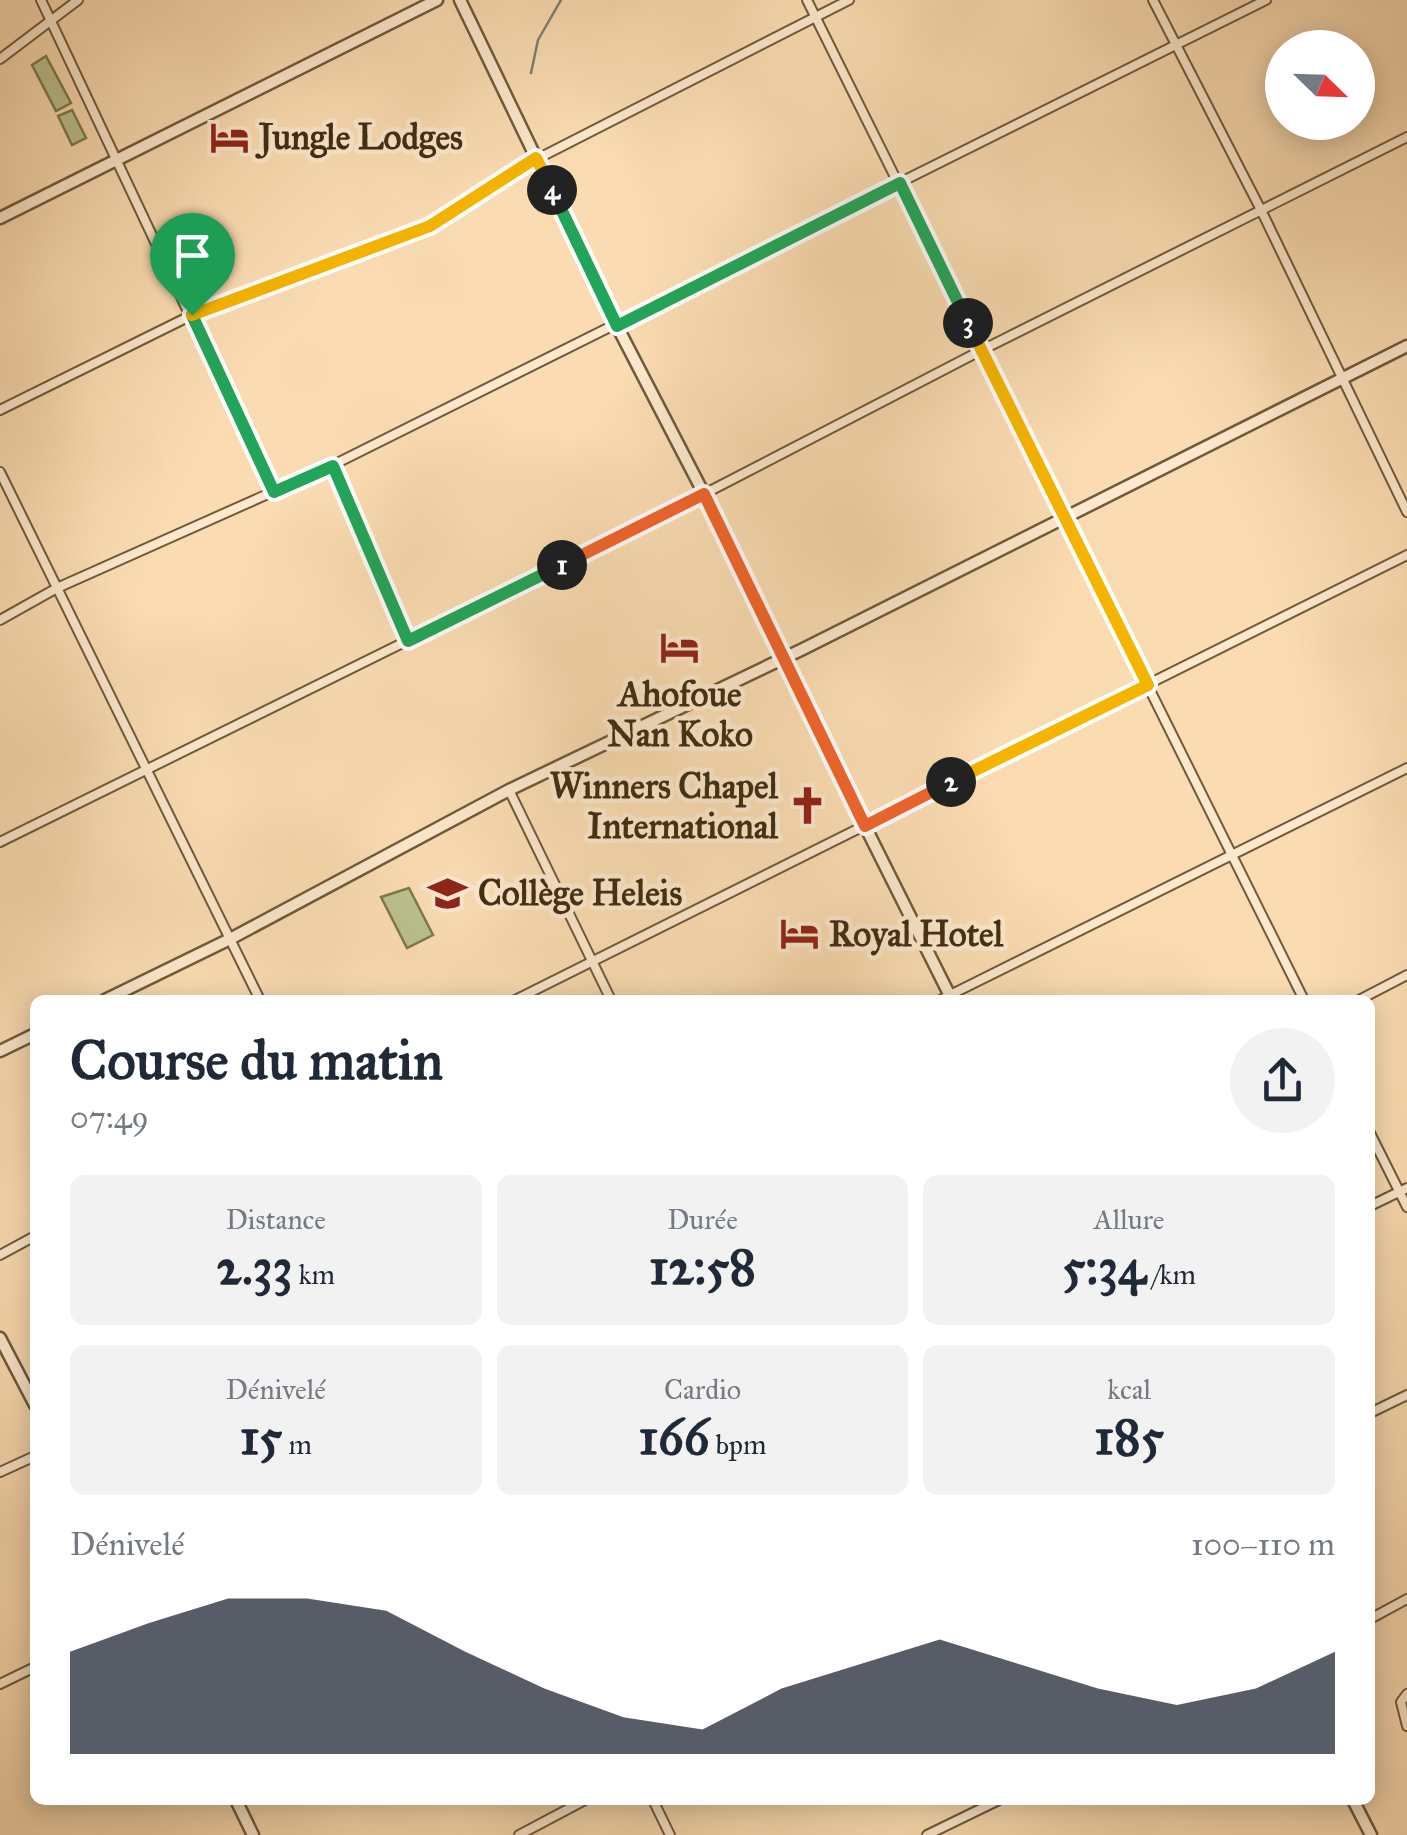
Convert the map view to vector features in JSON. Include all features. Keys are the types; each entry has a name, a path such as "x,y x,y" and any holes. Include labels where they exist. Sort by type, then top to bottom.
{"street":[{"path":"41,0 274,492"},
{"path":"0,59 78,0"},
{"path":"0,218 437,0"},
{"path":"460,0 946,995"},
{"path":"807,0 1302,995"},
{"path":"0,410 192,315 430,226 536,158 849,0"},
{"path":"1154,0 1407,512"},
{"path":"0,620 57,588 333,466 1266,0"},
{"path":"0,842 704,494 1407,136"},
{"path":"115,995 230,939 509,790 782,659 1407,346"},
{"path":"333,466 408,641"},
{"path":"0,472 258,995"},
{"path":"525,995 1407,555"},
{"path":"953,995 1407,768"},
{"path":"509,790 608,995"},
{"path":"1369,995 1407,975"},
{"path":"0,1051 30,1036"},
{"path":"1375,1142 1403,1190 1407,1207"},
{"path":"1375,1204 1403,1190"},
{"path":"0,1255 30,1239"},
{"path":"0,1338 30,1395"},
{"path":"1375,1411 1407,1395"},
{"path":"0,1472 30,1458"},
{"path":"1375,1616 1407,1599"},
{"path":"0,1684 30,1669"},
{"path":"1407,1694 1401,1702 1407,1726"},
{"path":"238,1805 253,1835"},
{"path":"519,1835 576,1805"},
{"path":"656,1805 670,1835"},
{"path":"927,1835 990,1805"},
{"path":"1356,1805 1371,1835"}],"green space":[{"path":"46,56 71,103 56,111 32,65"},
{"path":"72,110 86,138 72,145 58,116"},
{"path":"409,888 433,935 407,948 381,897"}],"waterway":[{"path":"531,73 538,40 561,0"}],"place":[{"name":"Jungle Lodges","path":"229,137"},
{"name":"Ahofoue Nan Koko","path":"680,647"},
{"name":"Winners Chapel International","path":"808,806"},
{"name":"Collège Heleis","path":"448,893"},
{"name":"Royal Hotel","path":"799,934"}],"route":[{"path":"536,158 617,326 900,183 1148,685 865,826 704,494 408,641 333,466 274,492 192,315 430,226 536,158"}]}
